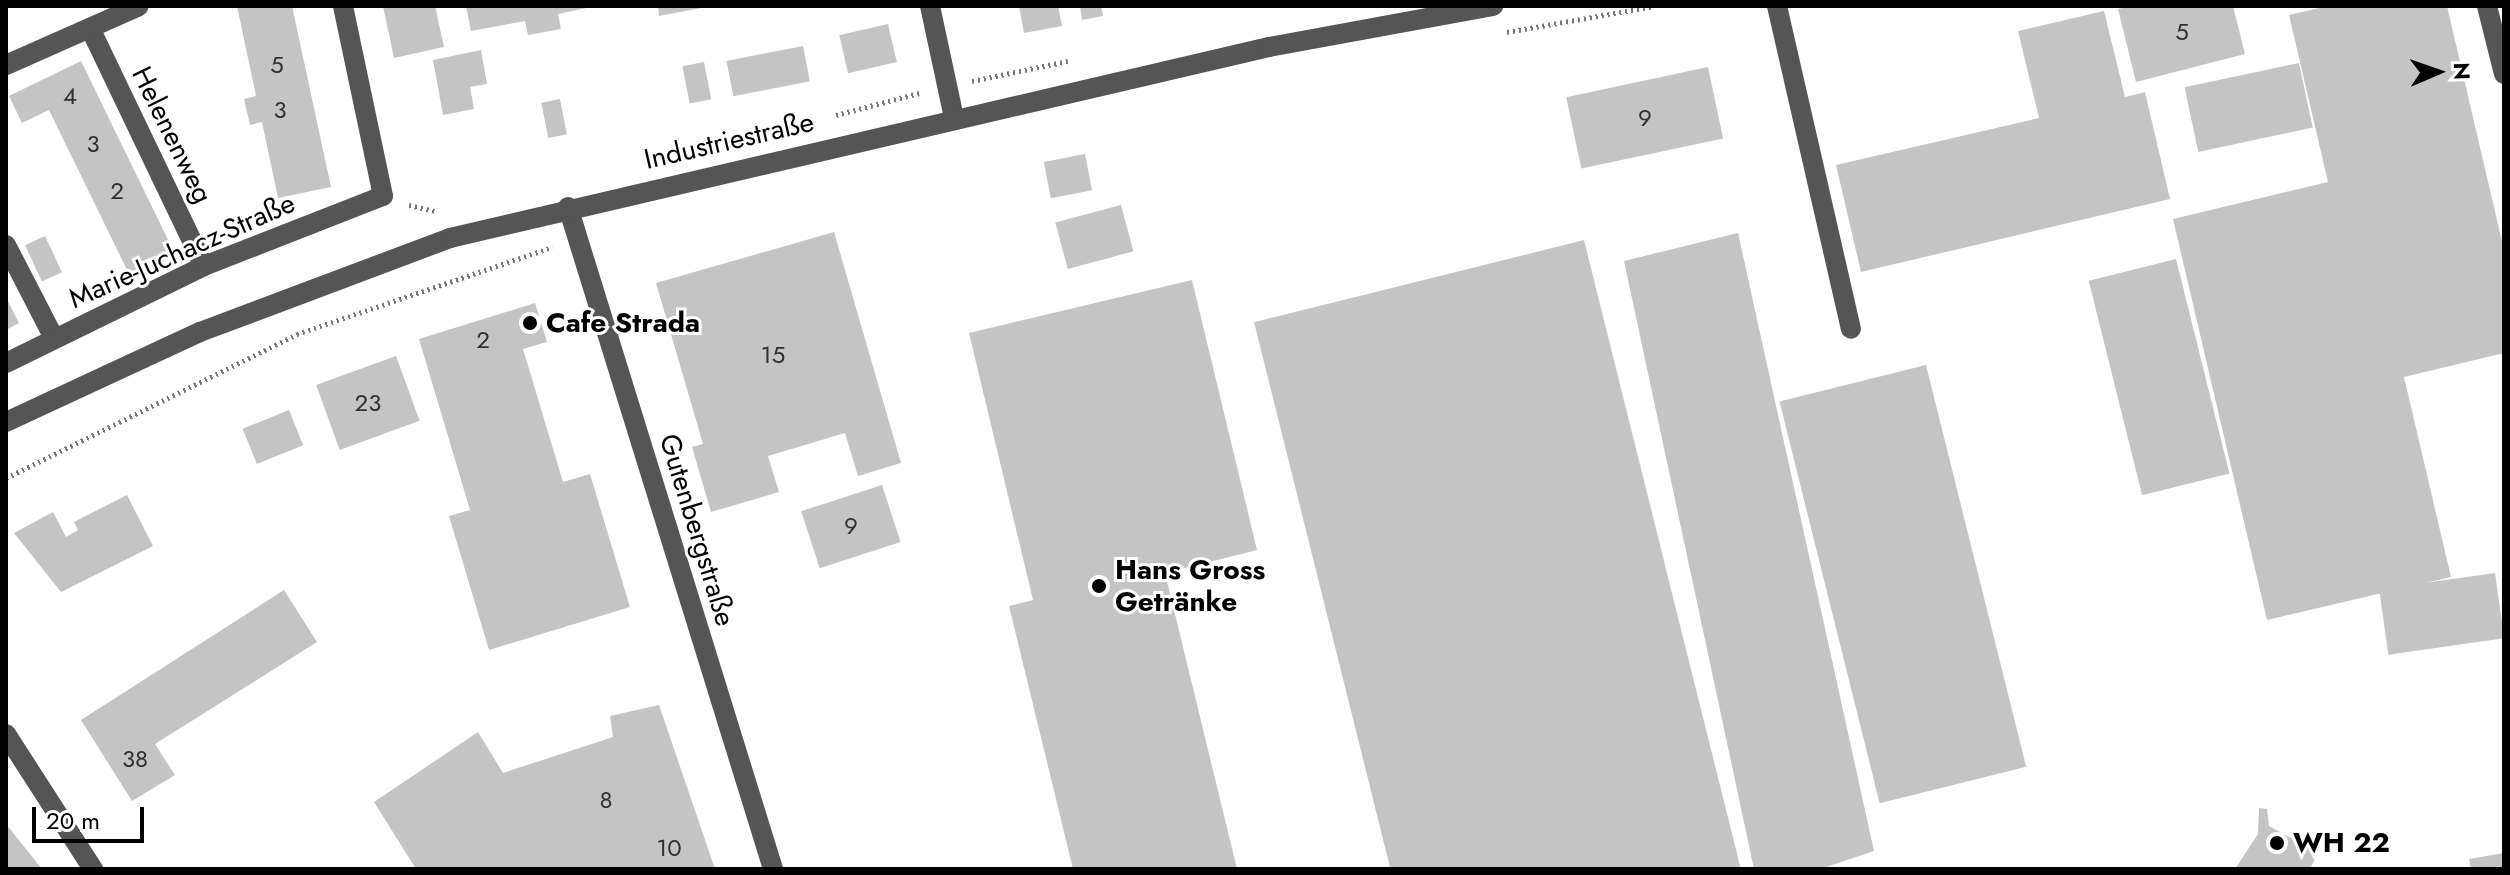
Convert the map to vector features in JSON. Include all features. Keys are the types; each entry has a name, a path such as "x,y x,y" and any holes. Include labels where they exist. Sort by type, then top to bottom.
{"street":[{"path":"6,65 139,6"},
{"name":"Marie-Juchacz-Straße","path":"6,363 204,266 383,196 343,6"},
{"path":"930,6 954,118"},
{"name":"Industriestraße","path":"6,422 305,289 450,238 568,207 954,118 1493,6"},
{"path":"1777,6 1851,329"},
{"path":"2487,6 2504,74"},
{"name":"Helenenweg","path":"90,28 204,266"},
{"name":"Gutenbergstraße","path":"568,207 773,869"},
{"path":"6,245 54,338"},
{"path":"6,734 93,869"}],"path":[{"path":"1491,35 1655,6"},
{"path":"6,478 297,334 578,238"}],"building":[{"path":"237,6 292,6 331,187 278,198 262,122 250,125 244,99 256,96"},
{"path":"383,6 435,6 444,47 394,58"},
{"path":"466,6 591,7 558,14 561,29 528,35 525,21 471,31"},
{"path":"658,6 707,6 707,7 659,16"},
{"path":"1019,6 1058,6 1062,26 1024,33"},
{"path":"1080,6 1101,6 1103,16 1082,20"},
{"path":"2131,6 2233,6 2245,54 2136,82 2118,9"},
{"path":"2328,6 2447,6 2504,250 2504,353 2404,377 2451,577 2267,620 2173,219 2328,182 2289,15"},
{"path":"2104,11 2125,97 2145,92 2170,199 1861,272 1836,165 2039,118 2018,31"},
{"path":"888,24 897,62 848,73 839,35"},
{"path":"803,46 810,81 733,96 726,61"},
{"path":"481,50 487,84 470,87 474,109 443,115 433,60"},
{"path":"81,61 174,252 129,274 49,110 22,123 9,96"},
{"path":"704,62 711,99 690,103 682,66"},
{"path":"2299,63 2313,128 2198,152 2185,87"},
{"path":"1708,67 1723,138 1581,169 1566,97"},
{"path":"560,99 567,134 548,138 541,103"},
{"path":"1085,154 1092,190 1051,198 1044,162"},
{"path":"1121,205 1133,251 1068,269 1055,223"},
{"path":"834,232 901,463 858,476 845,433 768,456 779,492 711,512 692,447 703,444 656,283"},
{"path":"1738,233 1874,851 1820,869 1754,869 1624,261"},
{"path":"45,236 62,272 42,282 25,245"},
{"path":"1584,240 1741,868 1390,869 1254,322"},
{"path":"2176,259 2229,473 2142,495 2089,281"},
{"name":"Hans Gross Getränke","path":"1192,280 1257,550 1165,573 1237,869 1073,869 1009,606 1033,600 969,333"},
{"path":"6,297 19,323 6,330"},
{"path":"535,303 547,342 523,349 563,482 590,474 630,607 489,650 449,516 470,510 419,339"},
{"path":"396,356 420,421 340,450 316,385"},
{"path":"1926,365 2026,767 1880,803 1779,402"},
{"path":"289,410 303,445 257,464 243,429"},
{"path":"882,485 901,542 820,568 801,511"},
{"path":"127,495 153,546 61,592 14,533 53,512 66,537 78,530 74,522"},
{"path":"2495,573 2504,638 2388,655 2379,589"},
{"path":"284,590 317,642 155,744 175,775 132,801 81,720"},
{"path":"659,705 715,869 416,869 374,802 478,732 503,773 613,737 610,716"},
{"name":"WH 22","path":"2259,808 2267,809 2269,826 2318,853 2310,869 2235,869 2258,834"},
{"path":"6,824 42,869 6,869"},
{"path":"2504,853 2504,869 2471,869 2469,859"}],"place":[{"name":"Cafe Strada","path":"530,323"},
{"name":"Hans Gross Getränke","path":"1099,586"},
{"name":"WH 22","path":"2277,843"}]}
